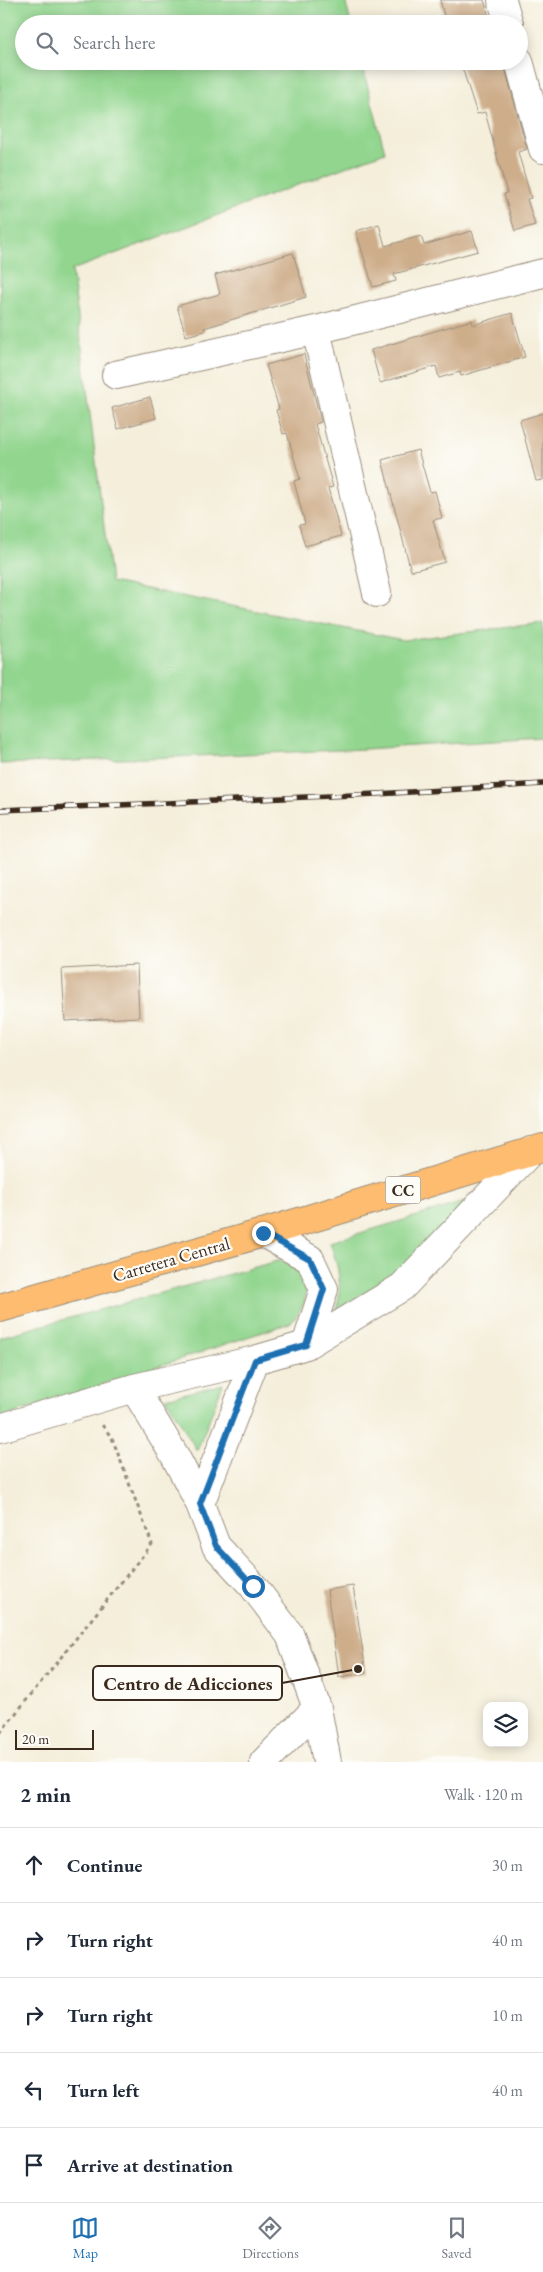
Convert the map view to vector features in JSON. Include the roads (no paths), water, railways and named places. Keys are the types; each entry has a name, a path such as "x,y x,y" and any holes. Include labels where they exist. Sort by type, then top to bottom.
{"highway":[{"name":"Carretera Central","path":"0,1308 263,1233 537,1149"}],"street":[{"path":"502,0 506,15"},
{"path":"521,70 543,149"},
{"path":"116,376 542,278"},
{"path":"316,330 377,593"},
{"path":"0,1428 134,1388 255,1360 306,1345 402,1287 537,1149"},
{"path":"263,1233 310,1259 324,1289 306,1345"},
{"path":"200,1504 255,1360"},
{"path":"134,1388 175,1456 200,1504 216,1546 253,1586 290,1635 317,1708 327,1762"},
{"path":"264,1762 317,1708"}],"railway":[{"path":"0,810 377,794 543,784"}],"place":[{"name":"Centro de Adicciones","path":"358,1669"}]}
